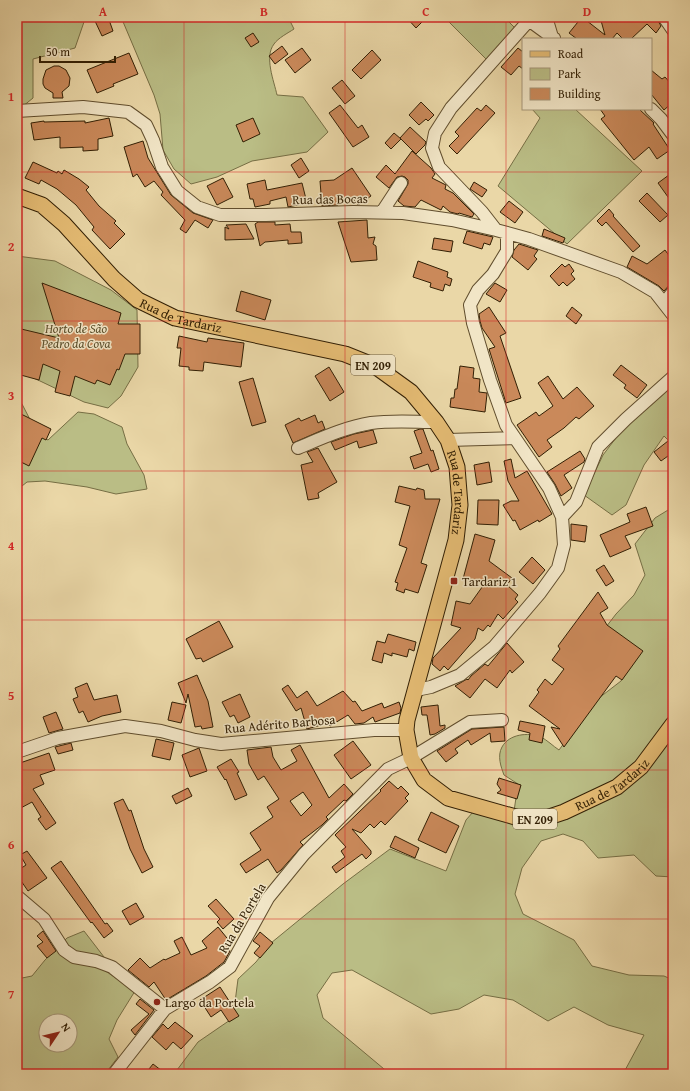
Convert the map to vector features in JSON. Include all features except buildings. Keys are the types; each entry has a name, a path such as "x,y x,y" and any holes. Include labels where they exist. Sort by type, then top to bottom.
{"main road":[{"name":"Rua de Tardariz","path":"17,196 42,205 64,224 114,279 138,300 175,318 345,354 375,366 411,392 436,422 448,440 457,467 460,505 456,540 406,730 411,758 424,780 448,798 519,818 543,819 564,812 617,787 641,767 673,724"}],"street":[{"path":"546,17 553,38"},
{"path":"664,17 673,30"},
{"path":"416,690 430,687 460,676 494,647 540,593 558,568 564,545 562,517 549,488 506,425 490,380 473,323 470,305 478,290 493,274 507,251 502,231 439,167 432,148 435,133 451,108 531,19 553,38"},
{"name":"Rua das Bocas","path":"17,111 83,107 128,112 146,125 153,140 162,167 177,191 196,207 220,215 353,212 403,213 452,220 502,231 621,272 655,292 673,315"},
{"path":"652,110 673,134"},
{"path":"382,212 401,183"},
{"path":"664,303 673,292"},
{"path":"562,517 576,502 598,447 626,418 673,377"},
{"path":"298,448 344,430 371,423 398,421 436,422"},
{"path":"448,440 515,438"},
{"name":"Rua da Portela","path":"114,1074 165,1009 210,982 230,967 268,898 304,854 388,769 411,758 470,722 502,720"},
{"name":"Rua Adérito Barbosa","path":"17,752 58,738 125,726 161,731 194,740 221,744 374,730 406,730"},
{"path":"17,896 44,919 64,950 74,957 96,961 112,967 165,1009"}],"green space":[{"path":"17,17 84,17 85,19 75,48 33,59 33,98 17,111"},
{"path":"121,17 288,17 294,29 274,44 270,55 271,69 277,95 303,97 328,132 307,152 252,161 217,177 191,184 174,169 163,150 160,114 154,95"},
{"path":"444,17 504,17 515,28 487,60"},
{"path":"533,110 576,110 642,171 567,244 498,186 540,118"},
{"name":"Horto de São Pedro da Cova","path":"17,256 55,261 111,290 137,310 138,367 121,396 108,408 84,402 17,370"},
{"path":"673,381 673,445 664,436 644,465 626,505 612,515 584,495 603,455 625,426"},
{"path":"17,397 38,435 48,440 78,412 94,414 122,427 127,444 144,475 147,489 116,494 87,487 45,481 27,482 17,490"},
{"path":"673,507 673,877 656,876 634,855 598,858 583,841 563,834 541,841 522,868 515,894 523,914 574,940 592,966 629,975 664,976 673,980 673,1074 623,1074 644,1035 608,1025 574,1007 548,1021 513,1000 484,995 459,1009 431,1014 352,970 332,973 317,995 323,1018 390,1074 174,1074 198,1042 233,1018 238,979 256,962 271,943 343,884 390,849 446,871 466,820 473,812 513,818 518,784 504,775 500,758 502,747 509,739 519,735 536,735 546,740 559,750 595,701 621,681 641,652 606,627 634,595 645,575 635,544 655,518"},
{"path":"84,931 104,957 104,970 135,991 117,1020 109,1039 118,1057 105,1074 32,1074 27,1072 25,1074 17,1074 17,979 32,976 45,960 67,938"}],"place":[{"name":"Tardariz 1","path":"454,581"},
{"name":"Largo da Portela","path":"157,1002"}]}
